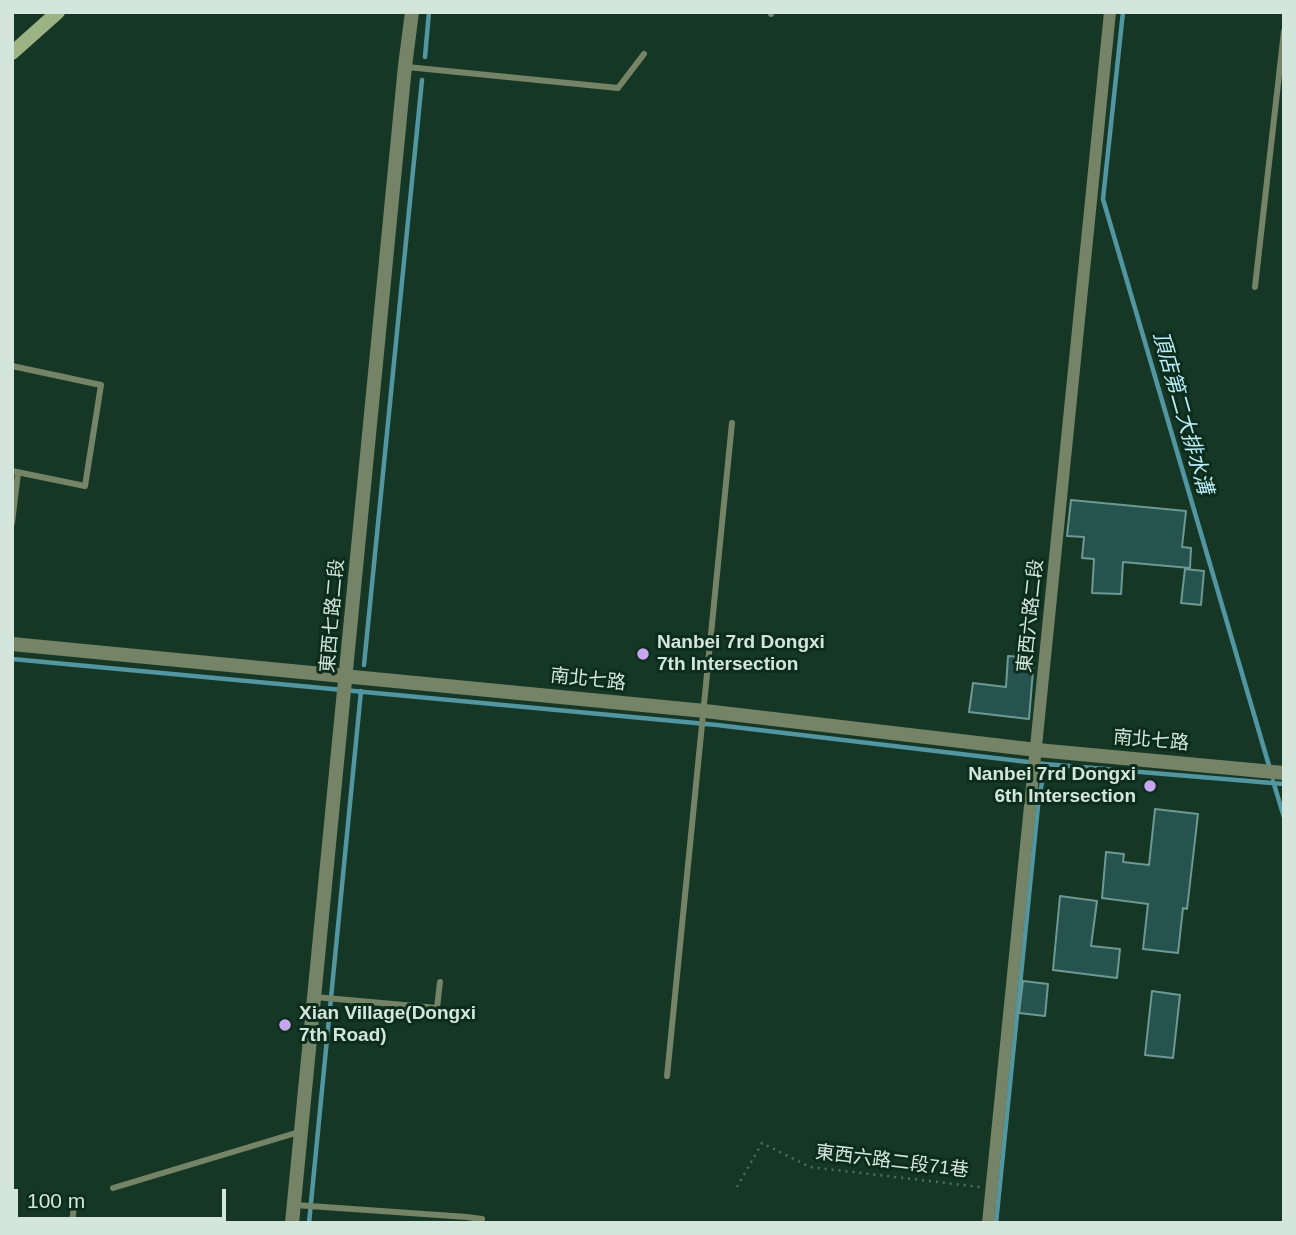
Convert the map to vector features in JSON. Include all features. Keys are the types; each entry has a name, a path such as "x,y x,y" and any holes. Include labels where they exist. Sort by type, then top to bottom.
{"main road":[{"path":"12,53 58,12"}],"street":[{"name":"東西七路二段","path":"292,1223 412,12"},
{"name":"東西六路二段","path":"988,1223 1110,12"},
{"name":"南北七路","path":"12,644 705,711 1037,750 1284,773"}],"lane":[{"path":"1255,287 1284,31"},
{"path":"405,66 618,88 644,54"},
{"path":"12,366 102,385 85,486 15,472 12,523"},
{"path":"667,1076 732,423"},
{"path":"314,997 437,1008 440,982"},
{"path":"113,1188 301,1132"},
{"path":"294,1205 467,1217 482,1219 481,1223"},
{"path":"72,1223 74,1206"}],"path":[{"name":"東西六路二段71巷","path":"737,1187 762,1143 810,1167 990,1188"}],"building":[{"path":"1071,500 1186,511 1182,547 1191,548 1190,568 1123,562 1121,594 1092,593 1094,559 1082,558 1084,537 1067,536"},
{"path":"1185,569 1204,571 1201,605 1181,603"},
{"path":"1008,656 1034,658 1029,719 969,712 973,683 1006,687"},
{"path":"1155,809 1198,814 1187,909 1183,908 1178,953 1143,949 1148,904 1102,898 1106,852 1124,854 1123,862 1149,865"},
{"path":"1060,896 1097,901 1091,946 1120,949 1117,978 1053,970"},
{"path":"1023,981 1048,984 1045,1016 1019,1013"},
{"path":"1152,991 1180,995 1173,1058 1145,1055"}],"waterway":[{"path":"425,57 429,12"},
{"name":"頂店第二大排水溝","path":"1123,12 1103,199 1270,769"},
{"path":"364,665 422,80"},
{"path":"12,659 717,725 1045,764 1284,784"},
{"path":"309,1223 361,691"},
{"path":"996,1223 1038,806 1045,764"},
{"name":"頂店第二大排水溝","path":"1273,781 1284,817"}],"place":[{"name":"Nanbei 7rd Dongxi 7th Intersection","path":"643,654"},
{"name":"Nanbei 7rd Dongxi 6th Intersection","path":"1150,786"},
{"name":"Xian Village(Dongxi 7th Road)","path":"285,1025"}]}
